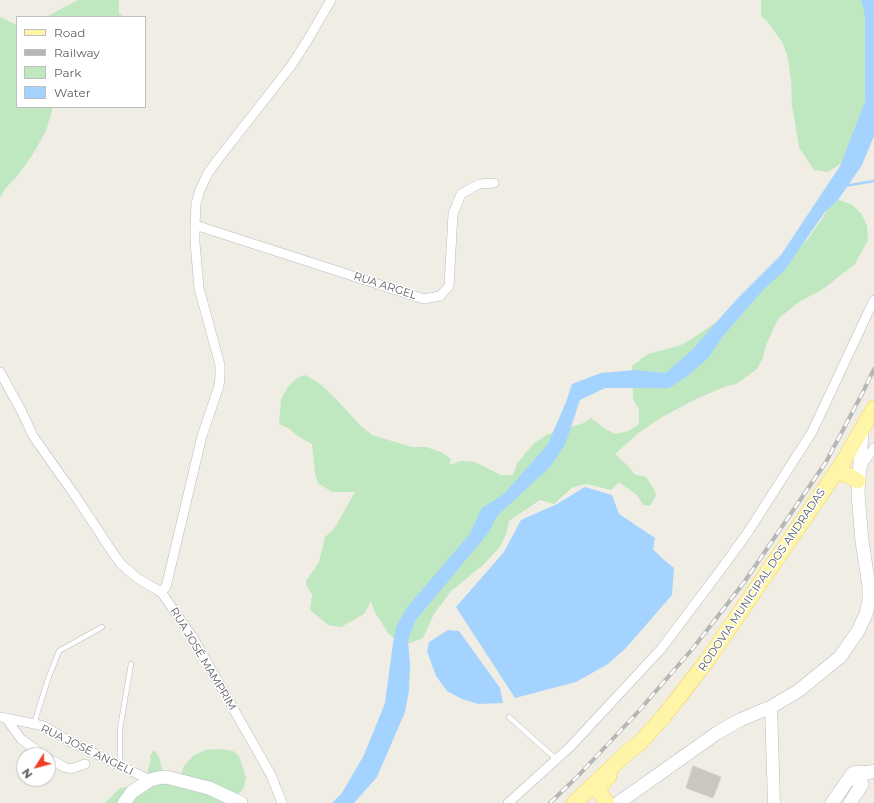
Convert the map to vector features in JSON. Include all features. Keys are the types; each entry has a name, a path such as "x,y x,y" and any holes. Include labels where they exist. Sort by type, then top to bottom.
{"main road":[{"name":"RODOVIA MUNICIPAL DOS ANDRADAS","path":"574,803 634,747 664,716 706,662 836,472 874,408"},
{"path":"618,803 717,733 740,720 771,707 798,691 840,657 858,631 866,614 869,601 869,586 862,541 858,478 862,430"},
{"path":"836,472 858,478"},
{"name":"RODOVIA MUNICIPAL DOS ANDRADAS","path":"588,803 603,798 637,754 634,747"},
{"path":"832,803 853,773 867,773 874,771"},
{"path":"124,803 132,792 150,780 166,777 208,788 242,803"},
{"path":"854,803 874,777"},
{"path":"848,780 856,778 860,780 862,784 850,803"}],"street":[{"path":"161,592 166,587 202,436 219,386 220,376 220,365 199,288 195,225 196,204 200,190 208,173 291,66 308,41 331,0"},
{"name":"RUA ARGEL","path":"195,225 424,299 440,296 449,286 453,214 461,194 479,184 494,183"},
{"path":"508,803 570,747 661,649 748,532 812,432 874,300"},
{"name":"RUA JOSÉ MAMPRIM","path":"0,372 22,412 33,436 113,553 121,564 138,578 161,592 192,636 271,775 282,803"},
{"path":"858,478 864,462 874,448"},
{"path":"771,707 774,803"},
{"path":"3,717 21,739 32,747"},
{"name":"RUA JOSÉ ANGELI","path":"3,717 44,726 71,742 150,780"},
{"path":"56,762 71,769 85,764"}],"lane":[{"path":"34,724 48,679 59,651 102,628"},
{"path":"120,766 120,729 131,664"},
{"path":"509,717 556,760"}],"green space":[{"path":"78,0 119,0 119,14 123,16 48,16"},
{"path":"761,0 869,0 874,59 874,126 849,158 828,172 814,170 799,147 792,105 791,80 787,54 782,42 767,21 761,16"},
{"path":"0,17 16,25 16,108 53,108 46,131 33,154 19,174 5,189 0,198"},
{"path":"839,200 851,204 861,213 867,226 868,240 855,264 823,289 799,302 778,319 766,345 763,358 757,369 736,384 724,387 698,398 662,417 637,434 615,454 634,474 646,477 655,491 656,496 650,506 643,505 637,495 619,482 611,490 587,484 573,487 554,504 540,500 509,521 506,534 500,547 482,566 451,591 434,614 423,638 411,643 398,642 388,633 374,611 371,601 364,614 341,627 328,625 310,610 312,595 306,581 319,562 325,537 334,529 355,492 332,492 318,483 315,474 312,444 296,435 290,429 279,424 281,399 288,387 297,378 305,375 319,383 361,426 372,435 412,447 426,447 441,452 451,459 449,465 461,461 475,462 501,475 513,475 517,464 526,452 536,442 548,434 584,423 591,418 615,434 629,431 639,424 639,410 633,399 632,366 648,354 681,345 749,299 807,240 828,208"},
{"path":"220,749 233,751 239,756 246,777 244,787 232,803 105,803 120,788 126,787 137,789 147,782 148,769 151,760 150,756 153,751 155,751 159,757 165,779 179,781 184,766 194,755 206,750"}],"water":[{"path":"861,0 874,0 874,136 862,165 838,200 825,212 784,271 763,290 724,335 709,357 689,375 669,388 605,388 580,400 565,445 550,467 497,516 489,532 415,621 408,640 410,665 409,691 405,712 377,777 354,803 332,803 342,793 364,755 385,703 397,624 409,605 469,535 482,508 504,494 548,444 572,384 601,373 636,370 666,373 692,350 736,300 781,255 840,166 865,102 865,16"},
{"path":"585,487 612,495 619,514 655,538 653,549 674,568 672,595 625,649 608,664 576,682 515,698 456,607 504,552 521,520 557,504"},
{"path":"448,630 459,631 500,688 503,703 478,704 462,699 447,691 436,676 427,651 429,642"}],"building":[{"path":"693,766 721,777 713,798 686,788"}],"waterway":[{"path":"845,186 874,181"}],"railway":[{"path":"550,803 578,776 637,713 694,647 745,581 826,462 874,369"}]}
